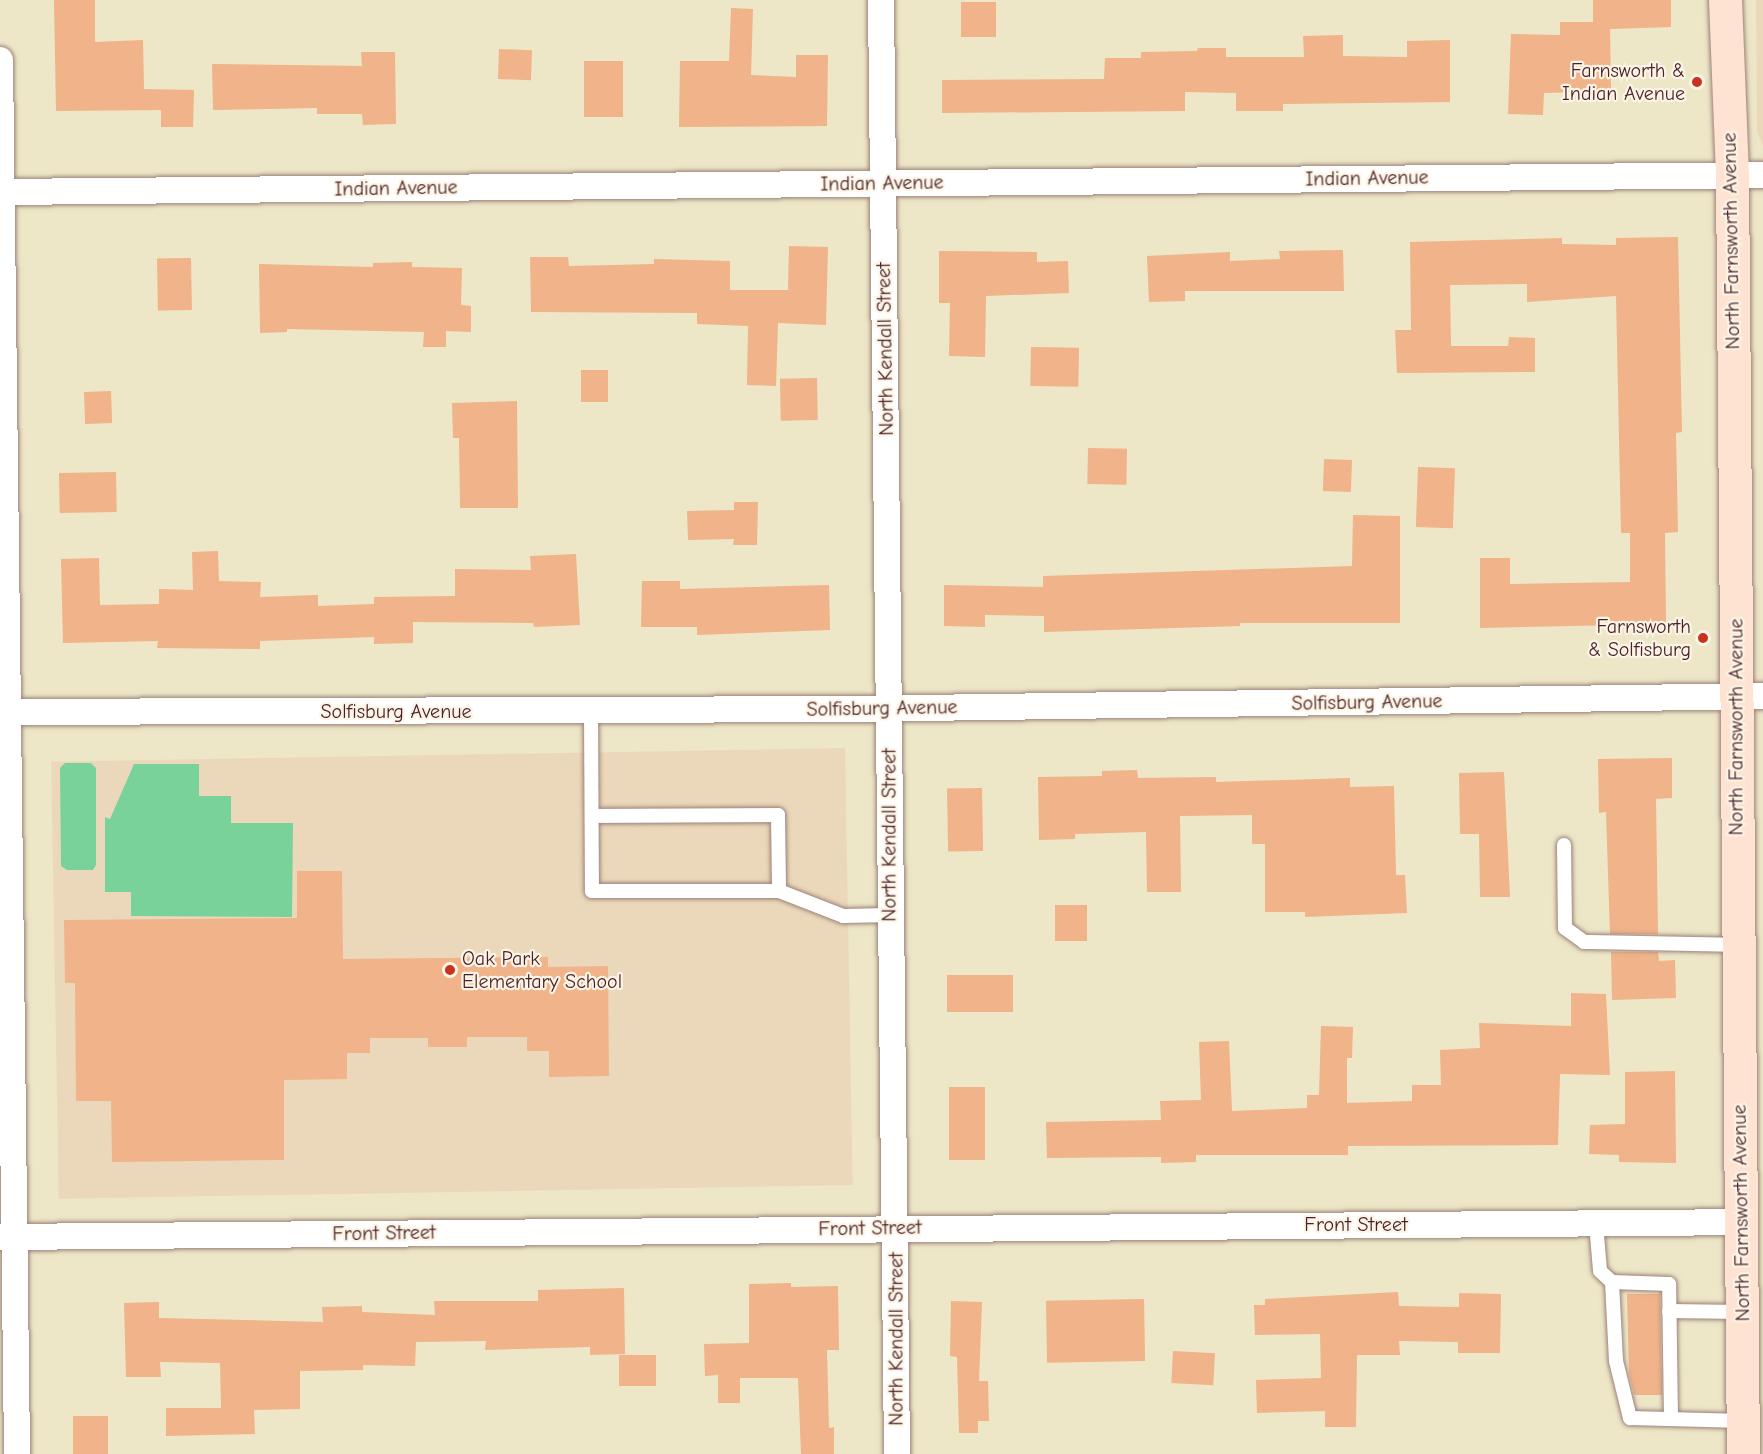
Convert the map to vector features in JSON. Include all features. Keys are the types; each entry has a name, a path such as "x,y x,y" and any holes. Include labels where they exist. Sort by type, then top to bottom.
{"main road":[{"name":"North Farnsworth Avenue","path":"1725,0 1747,175 1749,696 1738,945 1746,1222 1742,1312 1743,1454"}],"street":[{"name":"North Kendall Street","path":"881,0 897,1454"},
{"path":"0,60 7,1237 17,1454"},
{"name":"Indian Avenue","path":"1,192 1747,175"},
{"name":"Solfisburg Avenue","path":"4,712 888,708 1749,696"},
{"name":"Front Street","path":"7,1237 1746,1222"}],"lane":[{"path":"591,710 592,891 779,891 843,916 890,915"},
{"path":"592,816 778,815 779,891"},
{"path":"1564,845 1565,928 1584,942 1738,945"},
{"path":"1596,1223 1600,1271 1612,1282 1668,1284 1671,1419"},
{"path":"1612,1282 1616,1361 1630,1418 1743,1421"},
{"path":"1669,1311 1742,1312"}],"shaded area":[{"path":"1756,0 1763,0 1763,146 1757,132"},
{"name":"Oak Park Elementary School","path":"845,748 853,1185 59,1199 51,762"}],"green space":[{"path":"65,763 91,763 96,768 96,865 93,870 67,870 61,866 60,768"},
{"path":"134,764 199,764 199,796 231,796 231,823 293,823 292,917 131,916 131,892 105,892 105,817 110,819"}],"building":[{"path":"54,0 95,0 95,42 143,40 144,89 194,90 193,127 161,127 161,110 56,111"},
{"path":"1593,0 1671,0 1671,27 1610,29 1611,91 1544,93 1543,115 1508,114 1511,34 1560,35 1560,22 1593,22"},
{"path":"961,2 996,2 996,37 961,37"},
{"path":"731,8 753,9 751,75 796,77 796,55 828,55 827,126 679,127 680,61 729,61"},
{"path":"1343,35 1343,56 1407,57 1407,41 1450,40 1450,102 1283,104 1283,111 1236,111 1236,93 1185,92 1185,111 942,113 942,80 1104,79 1105,58 1141,58 1141,52 1197,51 1198,48 1226,48 1226,57 1304,57 1303,36"},
{"path":"499,49 532,50 531,80 498,79"},
{"path":"361,52 395,52 396,124 363,125 362,114 317,114 317,108 213,110 212,64 362,66"},
{"path":"584,61 623,61 623,117 584,117"},
{"path":"1678,237 1682,432 1676,433 1678,532 1665,533 1666,624 1480,628 1480,558 1510,558 1510,584 1630,582 1630,533 1621,533 1616,296 1527,302 1527,284 1450,285 1451,346 1508,346 1509,337 1535,338 1535,372 1397,373 1395,330 1411,330 1410,242 1562,238 1562,244 1616,245 1616,238"},
{"path":"789,246 828,247 826,325 778,323 776,386 747,385 748,326 697,324 697,313 531,312 530,257 568,257 569,266 654,264 654,259 730,261 730,290 788,290"},
{"path":"1343,250 1344,291 1185,291 1185,301 1149,302 1147,256 1230,252 1230,261 1280,259 1279,251"},
{"path":"939,251 1037,252 1037,262 1068,261 1069,293 986,296 985,357 949,356 950,303 939,303"},
{"path":"191,258 192,310 158,311 157,259"},
{"path":"412,262 412,267 462,268 461,305 471,306 471,332 446,331 446,347 423,347 424,332 287,329 287,332 260,333 259,264 373,267 373,263"},
{"path":"1031,347 1079,348 1078,387 1030,386"},
{"path":"581,370 608,370 608,402 581,402"},
{"path":"817,378 818,420 781,421 780,379"},
{"path":"111,391 112,423 85,424 84,392"},
{"path":"517,401 518,508 460,508 459,438 453,438 452,403"},
{"path":"1088,448 1127,449 1126,485 1087,484"},
{"path":"1324,459 1352,460 1351,492 1323,491"},
{"path":"1418,467 1455,468 1453,528 1416,527"},
{"path":"116,472 117,512 60,513 59,473"},
{"path":"734,502 758,502 757,545 733,545 734,539 688,540 687,511 734,510"},
{"path":"1353,515 1400,516 1400,623 1240,623 1240,626 1044,632 1044,616 985,615 985,627 944,626 944,585 1043,587 1043,576 1352,566"},
{"path":"218,551 219,581 261,582 260,597 318,595 318,606 374,604 374,597 455,596 455,569 531,570 530,556 576,554 580,625 534,627 533,623 413,622 413,643 374,644 374,637 260,641 260,649 157,648 158,641 63,643 61,559 99,558 100,605 159,604 159,589 193,590 192,552"},
{"path":"642,581 680,581 680,589 829,585 830,630 697,635 697,627 641,627"},
{"path":"1672,758 1672,798 1656,799 1658,934 1610,934 1606,812 1599,813 1598,759"},
{"path":"1137,770 1138,778 1216,777 1216,782 1350,778 1350,787 1394,786 1396,875 1405,875 1407,913 1305,917 1305,912 1265,912 1265,844 1252,844 1252,815 1180,816 1181,892 1147,892 1146,832 1075,834 1075,839 1039,840 1038,777 1102,776 1102,771"},
{"path":"1504,772 1510,897 1480,897 1479,834 1460,834 1459,773"},
{"path":"982,788 983,851 948,852 947,789"},
{"path":"297,871 342,871 343,959 548,957 548,967 608,966 609,1076 549,1077 549,1051 527,1051 527,1037 467,1037 467,1047 428,1047 428,1038 370,1038 370,1053 347,1053 347,1079 284,1080 284,1160 112,1162 111,1101 76,1101 75,983 65,983 64,920 297,918"},
{"path":"1055,905 1087,905 1087,941 1055,941"},
{"path":"1611,952 1658,952 1659,961 1675,960 1676,998 1612,1000"},
{"path":"947,975 1013,975 1013,1012 947,1012"},
{"path":"1571,993 1606,994 1610,1075 1560,1074 1558,1145 1348,1146 1348,1155 1196,1155 1196,1162 1161,1163 1161,1157 1047,1158 1046,1122 1161,1120 1160,1101 1201,1100 1199,1042 1229,1041 1232,1111 1307,1108 1307,1095 1319,1095 1321,1026 1353,1027 1352,1058 1347,1058 1347,1103 1412,1101 1412,1085 1441,1085 1440,1050 1480,1048 1479,1023 1571,1026"},
{"path":"1675,1071 1676,1163 1619,1162 1619,1155 1589,1154 1590,1125 1625,1124 1625,1072"},
{"path":"949,1087 985,1087 985,1160 949,1160"},
{"path":"791,1283 791,1287 838,1286 839,1350 827,1350 829,1428 834,1427 834,1454 801,1454 798,1378 740,1378 740,1403 718,1403 718,1375 705,1376 704,1344 749,1343 749,1284"},
{"path":"624,1288 625,1354 590,1355 590,1347 485,1350 486,1341 416,1342 415,1366 363,1365 363,1370 300,1371 300,1409 254,1410 255,1434 166,1436 166,1408 221,1408 220,1363 160,1362 161,1377 126,1377 124,1303 159,1302 159,1318 323,1322 322,1307 362,1306 362,1312 435,1315 434,1301 538,1301 538,1290"},
{"path":"1398,1292 1399,1306 1459,1307 1459,1293 1501,1294 1500,1353 1458,1353 1458,1342 1399,1341 1400,1355 1357,1355 1356,1427 1325,1427 1325,1411 1257,1413 1256,1380 1321,1378 1320,1334 1255,1335 1254,1305 1265,1305 1265,1299"},
{"path":"1627,1294 1660,1294 1662,1395 1634,1395 1629,1374"},
{"path":"1144,1299 1145,1361 1047,1363 1046,1301"},
{"path":"951,1301 982,1302 979,1381 988,1381 989,1421 978,1421 978,1433 959,1433 957,1357 950,1356"},
{"path":"1173,1351 1215,1353 1213,1385 1171,1383"},
{"path":"619,1355 656,1355 656,1386 619,1386"},
{"path":"73,1416 108,1416 108,1454 73,1454"}],"place":[{"name":"Farnsworth & Indian Avenue","path":"1697,82"},
{"name":"Farnsworth & Solfisburg","path":"1703,638"},
{"name":"Oak Park Elementary School","path":"450,970"}]}
